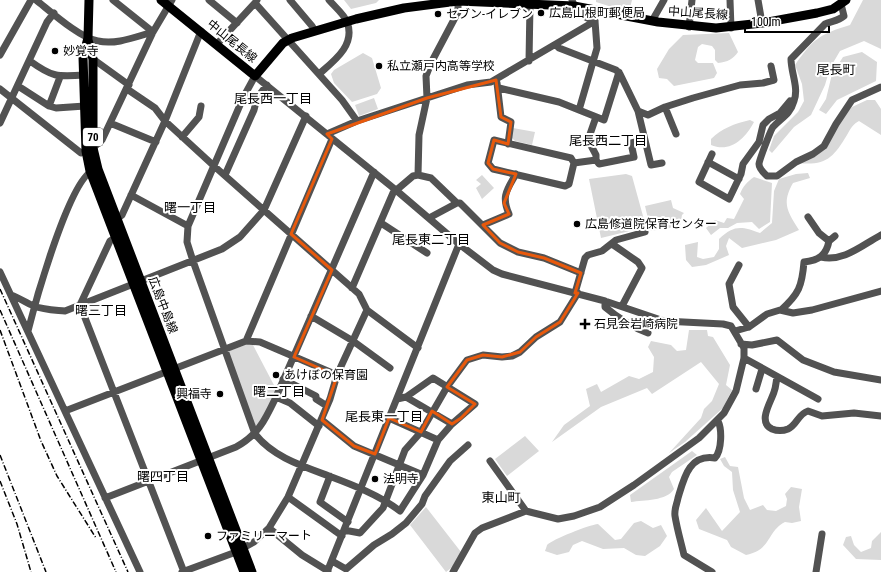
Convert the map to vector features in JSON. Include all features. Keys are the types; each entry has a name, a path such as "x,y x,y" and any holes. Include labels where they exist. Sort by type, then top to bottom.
{"main road":[{"name":"広島中島線","path":"89,0 88,38 83,57 90,150 94,170 115,238 137,283"},
{"name":"中山尾長線","path":"167,2 256,76 287,40 347,22 418,5 458,1 573,3 652,21 689,27 731,28 817,13 833,9 843,2"},
{"name":"広島中島線","path":"88,38 93,59 90,150"},
{"name":"広島中島線","path":"94,170 117,219 137,283 170,370 240,550 252,572"},
{"name":"広島中島線","path":"240,550 244,572"}],"street":[{"path":"0,55 31,0"},
{"path":"36,0 88,38 99,42 124,41 152,32"},
{"path":"113,0 152,32"},
{"path":"209,0 237,23"},
{"path":"290,0 315,31"},
{"path":"319,74 343,52 349,38 347,22 329,0"},
{"path":"652,21 664,0"},
{"path":"689,27 692,0"},
{"path":"730,0 731,28"},
{"path":"758,0 762,23"},
{"path":"418,175 419,135 427,98 426,76 431,63 458,12 458,1"},
{"path":"0,89 80,153 90,150 102,140 167,2"},
{"path":"217,44 256,2 287,40 342,100 357,121"},
{"path":"843,2 844,16 839,20 825,24 791,59 795,95 794,102 785,117 774,126 770,132 767,145 760,157 758,165 767,176 777,176 796,162 819,150 824,146 852,100 881,87"},
{"path":"525,3 529,61"},
{"path":"573,3 584,18 595,21"},
{"path":"0,123 47,22 54,13"},
{"path":"246,341 330,137 357,121 467,85 496,80 595,21"},
{"path":"580,110 597,48 595,21"},
{"path":"117,219 122,216 156,142 201,31"},
{"path":"556,45 559,48 619,72 638,111 651,165 662,163"},
{"path":"93,59 155,108 165,121 182,137 352,288 362,298 367,310 418,348"},
{"path":"30,61 41,69 60,77 84,75"},
{"path":"638,111 648,115 665,106 740,85 774,80 771,66"},
{"path":"499,88 559,102 604,120 619,72"},
{"path":"397,399 406,397 433,378 476,404 452,424 438,440 423,475 400,511 386,500 330,476 302,466 268,448 255,434 192,261 187,242 188,226 243,98 256,76 397,191 459,244 493,270 502,274 622,306 664,321 723,324 731,326 741,344 744,358 736,390 728,407 718,421 680,453 600,507 574,516 558,519 526,511 494,522 475,533 453,572"},
{"path":"49,106 60,77"},
{"path":"496,80 499,88 499,110 501,117 511,122 508,144"},
{"path":"225,175 254,110 257,98 267,85"},
{"path":"18,86 49,106 56,108 86,106"},
{"path":"712,154 699,182 729,199 739,179 743,164 759,142 763,125 769,119 780,113 795,95"},
{"path":"182,137 199,117 201,106"},
{"path":"665,106 676,134"},
{"path":"11,295 34,306 50,310 66,310 222,249 240,237 264,210 306,116"},
{"path":"596,117 588,140 599,164 634,157 631,143 645,140"},
{"path":"110,123 156,142"},
{"path":"494,140 508,144 571,158 574,163 568,184 565,186 493,169 488,163 494,140"},
{"path":"574,163 596,160"},
{"path":"708,162 739,179"},
{"path":"28,331 43,274 58,231 85,176 94,170"},
{"path":"105,498 205,460 236,446 255,434 266,418 276,398 374,172"},
{"path":"483,225 509,214 504,203 506,192 516,174"},
{"path":"352,288 393,194 413,176 418,175 431,178 457,203 460,203 483,225 490,235 500,243 518,252 544,258 581,273"},
{"path":"131,195 188,226"},
{"path":"429,218 457,203"},
{"path":"808,217 819,233 829,241"},
{"path":"381,223 428,254"},
{"path":"288,497 343,533 360,533 374,520 383,508 405,450 421,432 447,387 467,360 483,354 507,357 520,352 536,337 560,322 576,293 584,258 602,251 616,240 645,232"},
{"path":"821,257 831,259 842,257 881,235"},
{"path":"735,331 749,327 767,314 781,310 794,298 800,289 804,262 814,261 821,257 826,252 829,241 835,236"},
{"path":"115,238 110,240 80,305 183,572 240,550 254,542 270,528 288,497 302,466 327,406 337,376 367,310"},
{"path":"270,528 302,555 327,571 361,490 459,244"},
{"path":"612,244 638,262 642,268 622,306"},
{"path":"739,265 729,284 732,306 749,327"},
{"path":"0,272 140,572"},
{"path":"781,310 793,313 812,310 881,291"},
{"path":"605,301 605,307 617,317 636,329 648,333"},
{"path":"311,316 352,341 390,368"},
{"path":"741,344 752,345 777,340 803,360 834,372 881,380"},
{"path":"65,411 246,341 260,342 337,376"},
{"path":"744,358 818,399"},
{"path":"756,389 762,369"},
{"path":"777,376 774,392 765,415 769,427 774,430 783,431 789,429 803,412 808,411 822,416 854,413 881,416"},
{"path":"283,379 316,396 316,399 327,406"},
{"path":"406,397 452,424"},
{"path":"276,398 290,403 354,446 423,475"},
{"path":"389,418 438,440"},
{"path":"712,572 684,555 675,516 675,507 681,487 693,464 706,456 715,458 719,453 721,426 718,421"},
{"path":"332,561 346,569 374,545 406,523 422,504 425,496 450,461 468,445"},
{"path":"490,461 526,511"},
{"path":"330,476 320,502 348,522"},
{"path":"816,572 822,534"}],"highlighted area":[{"path":"496,80 501,117 511,122 508,144 494,140 488,163 493,169 516,174 504,203 509,214 483,225 500,243 518,252 544,258 581,273 575,293 578,293 560,322 536,337 520,352 502,357 483,355 467,360 447,387 475,404 461,418 452,424 432,411 421,432 389,418 375,454 354,446 322,420 337,376 294,357 332,270 291,234 332,139 327,134 427,98"}],"shaded area":[{"path":"344,0 379,0 376,3 351,9"},
{"path":"596,0 632,0 630,8 612,7 596,2"},
{"path":"863,0 881,0 881,49 864,41 840,51 830,68 825,85 811,115 794,127 772,153 769,150 774,136 798,112 804,101 802,84 795,65 812,43 831,31 850,25"},
{"path":"729,33 738,52 734,57 725,62 718,63 715,60 715,50 712,46 702,44 698,47 695,60 698,63 713,63 717,73 714,78 674,86 667,79 659,78 657,69 669,49 683,35"},
{"path":"862,52 877,62 876,81 837,100 826,114 819,110 826,99 832,74 843,57"},
{"path":"363,53 372,58 381,88 377,94 352,102 334,83 331,74 334,70"},
{"path":"374,98 378,109 359,116 355,105"},
{"path":"867,100 875,100 881,109 881,135 859,121 852,126 837,150 828,159 815,163 797,163 810,158 852,107"},
{"path":"750,120 754,122 746,134 736,143 731,146 724,147 711,145 711,139 719,132"},
{"path":"513,128 535,132 532,145 515,141 512,138"},
{"path":"808,173 810,178 793,183 787,197 787,208 799,230 776,240 742,248 729,238 726,246 729,255 706,265 692,267 686,260 685,245 698,242 697,257 703,259 714,257 719,249 719,239 729,231 743,228 760,233 772,223 774,191 779,179 796,174"},
{"path":"626,174 632,176 646,227 601,238 589,179"},
{"path":"482,175 494,188 482,199 476,188 481,184 476,180"},
{"path":"754,177 772,183 770,222 759,229 752,222 737,223 728,228 720,228 711,235 706,228 715,220 724,223 727,218 734,219 744,199 740,194 741,191"},
{"path":"671,200 673,208 684,213 682,215 680,226 651,231 645,206"},
{"path":"689,330 707,330 708,336 713,337 730,365 726,385 732,390 723,408 685,442 669,453 701,418 704,409 712,401 719,384 701,362 652,394 647,388 601,407 552,442 564,425 590,406 586,389 597,384 601,392 629,376 639,379 653,372 654,357 648,347 651,341 671,345 677,351 686,350"},
{"path":"248,344 253,345 276,389 264,418 255,428 228,355 229,351"},
{"path":"525,436 539,451 507,476 495,459"},
{"path":"692,451 697,455 672,472 669,477 674,489 671,493 661,498 631,502 630,495"},
{"path":"725,457 730,466 738,467 744,498 750,510 763,505 767,510 776,511 786,506 787,499 785,494 791,487 802,489 799,507 801,521 792,523 785,522 779,526 765,545 754,553 746,555 731,547 727,540 699,529 696,520 706,508 722,531 740,512 733,490 732,472 724,466 720,459"},
{"path":"426,507 461,552 455,565 446,572 410,525"},
{"path":"641,521 653,528 661,525 667,536 660,546 645,556 636,555 624,548 603,549 582,541 573,545 569,552 557,555 545,551 547,545 556,539 598,524 615,540 621,539 634,523"},
{"path":"881,532 881,560 856,559 843,545 846,537 851,536 854,545 861,552 871,548 872,541"}],"railway":[{"path":"0,289 128,572"},
{"path":"0,310 116,572"},
{"path":"0,330 41,441 57,476 96,538"},
{"path":"0,455 46,572"},
{"path":"0,481 17,524 31,572"}],"place":[{"name":"広島山根町郵便局","path":"541,13"},
{"name":"セブン-イレブン","path":"438,14"},
{"name":"妙覚寺","path":"55,51"},
{"name":"私立瀬戸内高等学校","path":"379,66"},
{"name":"広島修道院保育センター","path":"577,224"},
{"name":"石見会岩崎病院","path":"585,324"},
{"name":"あけぼの保育園","path":"276,375"},
{"name":"興福寺","path":"220,394"},
{"name":"法明寺","path":"375,479"},
{"name":"ファミリーマート","path":"208,536"}],"district":[{"name":"尾長町","path":"836,69"},
{"name":"尾長西一丁目","path":"273,98"},
{"name":"尾長西二丁目","path":"608,140"},
{"name":"曙一丁目","path":"190,207"},
{"name":"尾長東二丁目","path":"431,239"},
{"name":"曙三丁目","path":"101,310"},
{"name":"曙二丁目","path":"279,391"},
{"name":"尾長東一丁目","path":"384,416"},
{"name":"曙四丁目","path":"163,476"},
{"name":"東山町","path":"501,497"}]}
